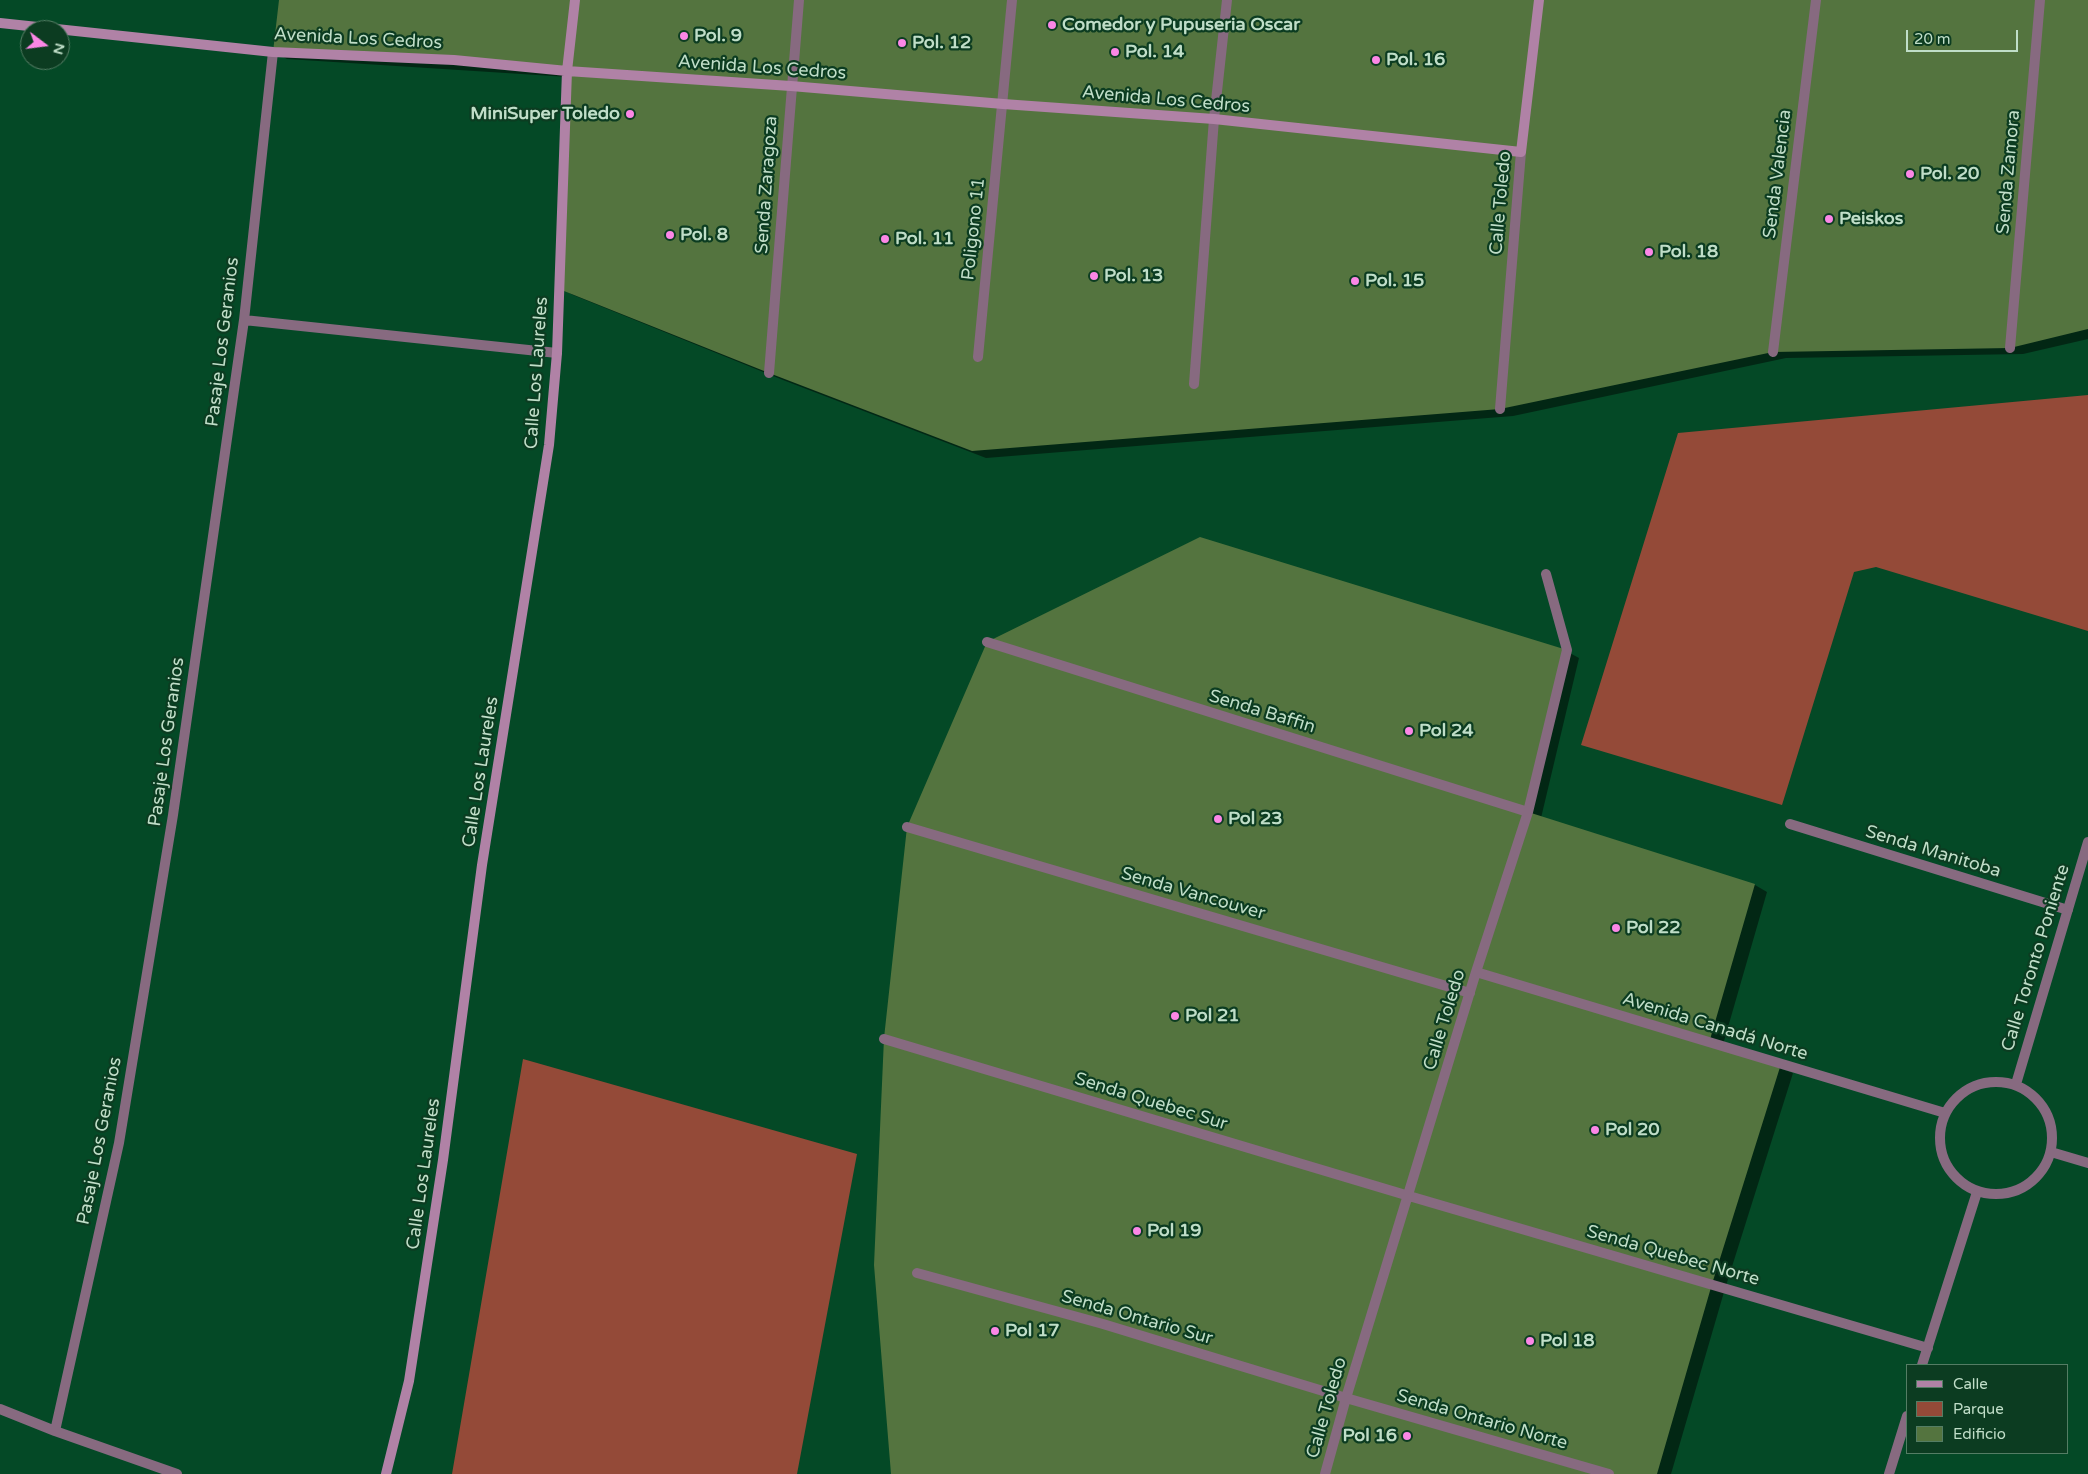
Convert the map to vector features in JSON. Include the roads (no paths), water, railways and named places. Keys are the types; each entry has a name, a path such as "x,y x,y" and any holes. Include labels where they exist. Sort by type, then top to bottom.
{"street":[{"name":"Calle Los Laureles","path":"386,1474 411,1371 443,1160 482,865 549,445 557,353 567,71 575,0"},
{"name":"Senda Zaragoza","path":"769,373 799,0"},
{"name":"Poligono 11","path":"978,357 1012,0"},
{"path":"1194,384 1214,119 1227,0"},
{"name":"Calle Toledo","path":"1500,409 1521,152 1539,0"},
{"name":"Senda Valencia","path":"1773,352 1816,0"},
{"name":"Senda Zamora","path":"2010,348 2040,0"},
{"name":"Avenida Los Cedros","path":"0,23 272,52 454,60 567,71 791,86 1002,104 1214,119 1521,152"},
{"name":"Pasaje Los Geranios","path":"54,1431 119,1143 173,815 244,320 272,52"},
{"path":"244,320 557,353"},
{"name":"Calle Toledo","path":"1326,1474 1346,1398 1476,972 1528,812 1567,650 1546,574"},
{"name":"Senda Baffin","path":"987,642 1528,812"},
{"name":"Senda Manitoba","path":"1790,824 2068,910"},
{"name":"Senda Vancouver","path":"907,827 1470,993"},
{"name":"Calle Toronto Poniente","path":"2016,1084 2088,842"},
{"name":"Avenida Canadá Norte","path":"1476,972 1945,1113"},
{"name":"Senda Quebec Sur","path":"884,1038 1409,1196"},
{"path":"1988,1081 2016,1084 2038,1099 2052,1124 2051,1152 2036,1179 2008,1194 1977,1192 1951,1173 1940,1144 1945,1113 1963,1092 1988,1081"},
{"path":"2051,1152 2088,1162"},
{"path":"1922,1364 1977,1192"},
{"name":"Senda Quebec Norte","path":"1409,1196 1928,1348"},
{"name":"Senda Ontario Sur","path":"917,1273 1103,1324 1346,1398"},
{"name":"Senda Ontario Norte","path":"1346,1398 1609,1474"},
{"path":"0,1409 54,1431 177,1474"},
{"path":"1889,1474 1906,1419"}],"place":[{"name":"Comedor y Pupuseria Oscar","path":"1052,25"},
{"name":"Pol. 9","path":"684,36"},
{"name":"Pol. 12","path":"902,43"},
{"name":"Pol. 14","path":"1115,52"},
{"name":"Pol. 16","path":"1376,60"},
{"name":"MiniSuper Toledo","path":"630,114"},
{"name":"Pol. 20","path":"1910,174"},
{"name":"Peiskos","path":"1829,219"},
{"name":"Pol. 8","path":"670,235"},
{"name":"Pol. 11","path":"885,239"},
{"name":"Pol. 18","path":"1649,252"},
{"name":"Pol. 13","path":"1094,276"},
{"name":"Pol. 15","path":"1355,281"},
{"name":"Pol 24","path":"1409,731"},
{"name":"Pol 23","path":"1218,819"},
{"name":"Pol 22","path":"1616,928"},
{"name":"Pol 21","path":"1175,1016"},
{"name":"Pol 20","path":"1595,1130"},
{"name":"Pol 19","path":"1137,1231"},
{"name":"Pol 17","path":"995,1331"},
{"name":"Pol 18","path":"1530,1341"},
{"name":"Pol 16","path":"1407,1436"}]}
